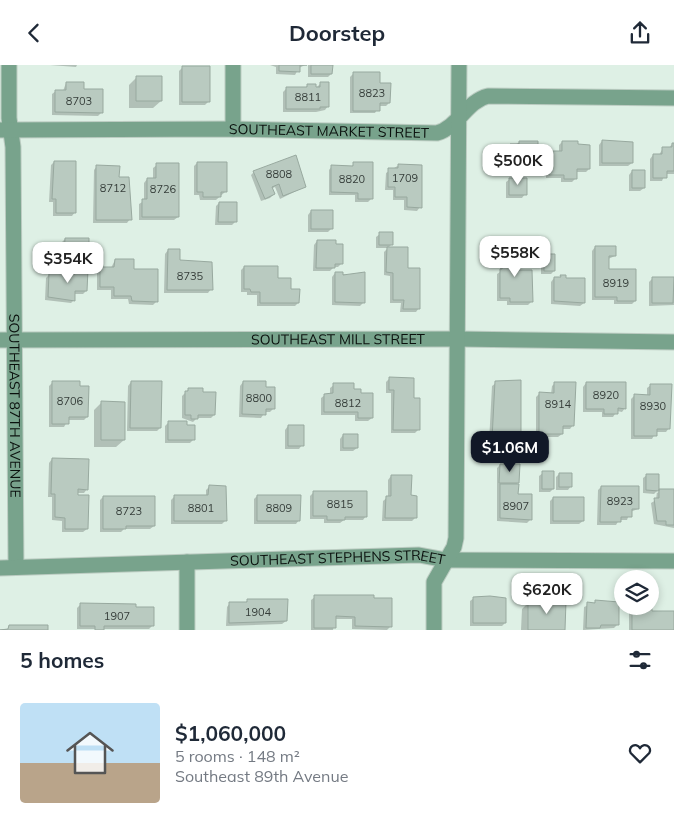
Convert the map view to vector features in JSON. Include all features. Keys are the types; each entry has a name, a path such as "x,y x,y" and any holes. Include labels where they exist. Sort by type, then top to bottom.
{"street":[{"name":"SOUTHEAST 87TH AVENUE","path":"9,65 6,130 13,147 7,339 16,567"},
{"path":"233,65 233,129"},
{"path":"434,630 434,582 456,538 459,65"},
{"name":"SOUTHEAST MARKET STREET","path":"6,130 233,129 437,133 446,129 475,101 488,96 674,98"},
{"name":"SOUTHEAST MILL STREET","path":"7,339 458,339 674,342"},
{"name":"SOUTHEAST STEPHENS STREET","path":"0,567 420,555 446,560 674,561"},
{"path":"187,562 187,630"}],"building":[{"path":"279,65 300,65 300,72 279,71"},
{"path":"311,65 333,65 332,74 311,74"},
{"path":"182,66 210,66 210,102 182,102"},
{"path":"353,72 380,72 380,83 391,83 390,103 380,103 380,111 353,111"},
{"path":"136,76 162,76 162,101 136,101"},
{"path":"66,82 84,82 84,89 103,89 103,113 55,112 55,90 66,90"},
{"path":"320,82 329,82 329,107 320,107 320,109 286,109 286,87 307,87 307,84 316,84 316,87 320,87"},
{"path":"602,140 633,142 633,163 602,163"},
{"path":"519,141 538,141 538,170 510,170 510,144 519,144"},
{"path":"562,141 578,141 578,144 590,145 590,169 577,169 577,179 564,179 564,175 549,175 549,151 562,151"},
{"path":"672,143 674,143 674,171 667,171 667,178 653,178 653,154 662,154 662,147 672,147"},
{"path":"296,155 306,187 283,196 279,184 272,187 275,194 265,199 253,171"},
{"path":"54,161 76,161 76,213 56,213 56,199 52,199"},
{"path":"197,162 227,162 227,192 221,192 221,197 203,197 203,192 197,192"},
{"path":"353,162 373,162 373,199 358,199 358,193 331,192 331,165 353,166"},
{"path":"156,163 179,163 179,217 142,217 142,199 147,199 147,178 156,178"},
{"path":"398,164 422,165 422,208 407,207 407,197 395,197 395,187 388,187 388,168 398,168"},
{"path":"96,165 120,166 119,177 129,177 132,220 96,220"},
{"path":"632,170 645,170 645,188 632,188"},
{"path":"509,178 527,178 527,195 509,195"},
{"path":"219,202 237,202 237,222 218,222"},
{"path":"311,210 333,210 333,229 311,229"},
{"path":"379,232 393,232 393,245 379,245"},
{"path":"65,238 89,238 89,260 64,260"},
{"path":"317,240 336,240 336,244 343,244 343,264 335,264 335,268 316,268"},
{"path":"595,246 616,246 616,256 609,256 609,269 636,269 636,301 617,301 617,297 595,297"},
{"path":"387,247 408,247 408,268 420,268 420,309 403,309 404,300 393,300 393,273 386,272"},
{"path":"500,248 520,248 520,260 516,260 516,270 532,270 533,302 510,302 510,298 500,298 500,269 502,269 503,260 500,260"},
{"path":"168,249 180,249 180,260 212,262 213,290 167,290"},
{"path":"544,254 555,254 555,271 544,271"},
{"path":"524,256 533,256 533,265 525,265"},
{"path":"115,259 134,259 134,269 158,269 158,302 132,301 131,296 114,296 114,287 100,287 100,267 114,267"},
{"path":"244,266 278,266 278,278 291,278 291,289 300,289 299,303 260,303 260,292 251,292 250,289 244,289"},
{"path":"75,268 88,269 87,291 75,291 75,301 48,297 49,273 75,274"},
{"path":"335,272 343,272 343,275 365,272 365,303 335,302"},
{"path":"560,275 566,275 566,278 585,278 585,303 554,301 554,277 561,277"},
{"path":"652,277 674,277 673,303 652,303"},
{"path":"389,377 414,378 414,398 420,398 420,430 393,430 394,390 389,390"},
{"path":"521,380 521,439 492,439 495,381"},
{"path":"52,381 80,381 80,386 89,386 88,417 69,417 69,424 52,424"},
{"path":"131,381 162,381 161,428 130,428"},
{"path":"243,381 266,381 266,387 275,387 275,409 266,409 266,415 242,414"},
{"path":"554,382 576,382 574,426 563,426 563,434 539,434 539,392 554,393"},
{"path":"586,382 626,382 626,409 618,408 618,414 604,414 604,409 586,409"},
{"path":"333,383 354,383 354,389 361,389 361,393 373,393 373,418 358,418 358,412 324,412 324,394 333,393"},
{"path":"650,384 672,384 670,429 657,429 657,436 634,436 634,394 650,395"},
{"path":"188,388 203,388 203,392 216,392 215,415 198,415 198,419 191,419 191,415 185,415 185,391 188,391"},
{"path":"101,401 125,402 125,440 101,440"},
{"path":"168,421 187,421 187,425 195,425 195,440 168,440"},
{"path":"288,425 304,425 304,446 288,446"},
{"path":"343,434 358,434 358,448 343,448"},
{"path":"52,458 89,459 88,490 78,489 78,495 89,495 88,529 65,529 65,518 55,517 55,494 51,494"},
{"path":"500,464 520,464 519,483 499,483"},
{"path":"542,471 554,471 554,489 542,489"},
{"path":"559,473 572,473 572,487 559,487"},
{"path":"646,474 659,474 659,491 646,490"},
{"path":"391,475 412,475 411,495 417,496 417,518 385,518 386,496 391,496"},
{"path":"500,484 519,484 518,494 532,494 532,520 500,518"},
{"path":"209,485 226,486 227,521 174,521 174,495 208,495"},
{"path":"601,486 639,486 639,509 632,509 632,517 621,517 621,522 600,522"},
{"path":"659,489 674,489 674,525 666,525 666,521 657,521 654,498 659,498"},
{"path":"313,491 367,491 367,517 345,517 345,520 327,520 327,516 313,516"},
{"path":"257,495 301,495 300,521 257,521"},
{"path":"103,496 155,496 155,526 126,526 126,529 103,529"},
{"path":"553,497 584,497 584,521 553,521"},
{"path":"314,595 374,595 374,598 392,598 392,627 355,626 355,617 336,616 336,628 314,628"},
{"path":"490,596 506,598 506,623 473,623 473,597"},
{"path":"247,599 288,599 287,621 229,623 229,602 247,602"},
{"path":"595,600 614,602 614,615 619,615 619,625 601,625 600,628 586,628 587,602 595,603"},
{"path":"528,601 566,601 565,630 528,630"},
{"path":"80,603 136,604 136,607 154,607 154,626 104,626 104,630 95,630 95,626 80,626"},
{"path":"659,611 674,611 674,630 632,630 632,615 659,615"},
{"path":"9,625 48,625 48,630 0,630 8,629"}]}
